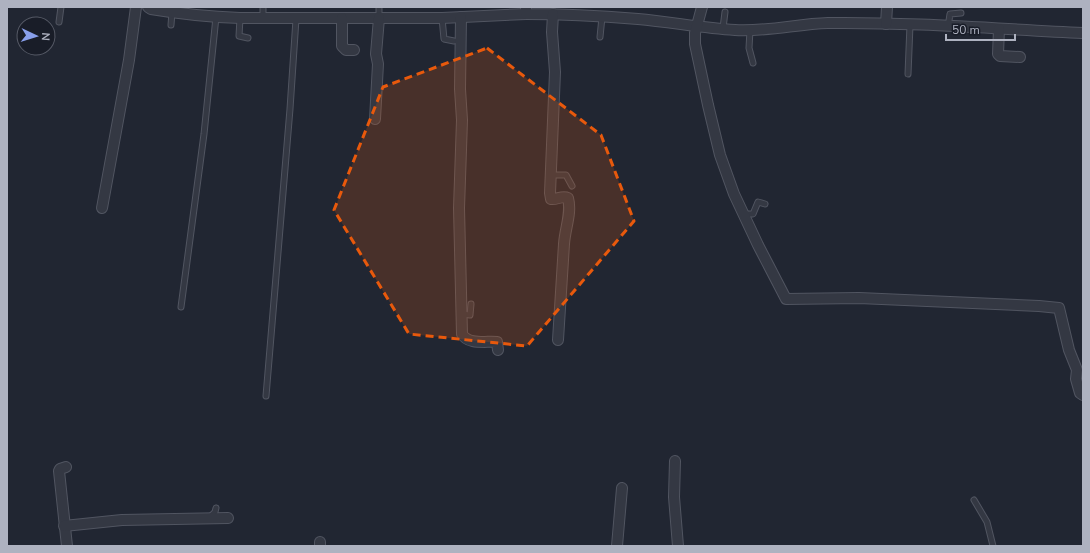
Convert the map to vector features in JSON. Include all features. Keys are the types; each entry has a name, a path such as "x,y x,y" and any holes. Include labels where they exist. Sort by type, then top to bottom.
{"street":[{"path":"102,208 128,68 136,7"},
{"path":"148,7 151,9 172,12 185,10 216,18 442,18 526,10 553,14 750,30 828,23 886,24 1083,33"},
{"path":"702,7 695,33 696,49 720,155 728,179 744,214 786,299 859,298 1059,308 1077,370 1076,378 1080,393 1083,395"},
{"path":"886,7 886,24"},
{"path":"553,14 552,32 555,72 550,175 551,198 554,200 566,197 569,208 564,244 558,340"},
{"path":"461,17 460,89 462,120 459,208 462,334 471,341 497,342 498,350"},
{"path":"342,18 342,46 346,50 354,50"},
{"path":"375,120 378,64 376,54 379,18"},
{"path":"999,29 998,54 1000,56 1020,57"},
{"path":"675,461 674,491 678,546"},
{"path":"66,467 60,469 59,471 67,546"},
{"path":"618,546 622,488"},
{"path":"64,526 122,520 228,518"}],"lane":[{"path":"59,22 61,7"},
{"path":"263,7 263,18"},
{"path":"379,7 379,18"},
{"path":"171,25 172,12"},
{"path":"723,28 725,12"},
{"path":"948,27 950,14 961,13"},
{"path":"600,37 602,17"},
{"path":"181,307 204,134 216,18"},
{"path":"240,18 238,36 248,38"},
{"path":"442,18 444,39 454,41"},
{"path":"266,396 296,19"},
{"path":"908,74 910,25"},
{"path":"750,30 749,48 753,63"},
{"path":"550,175 566,175 572,186"},
{"path":"744,214 753,214 758,202 765,204"},
{"path":"461,314 470,315 471,304"},
{"path":"974,500 987,522 993,546"},
{"path":"208,519 216,508"}],"highlighted area":[{"path":"487,48 601,135 634,221 527,346 409,334 334,210 383,87"}]}
